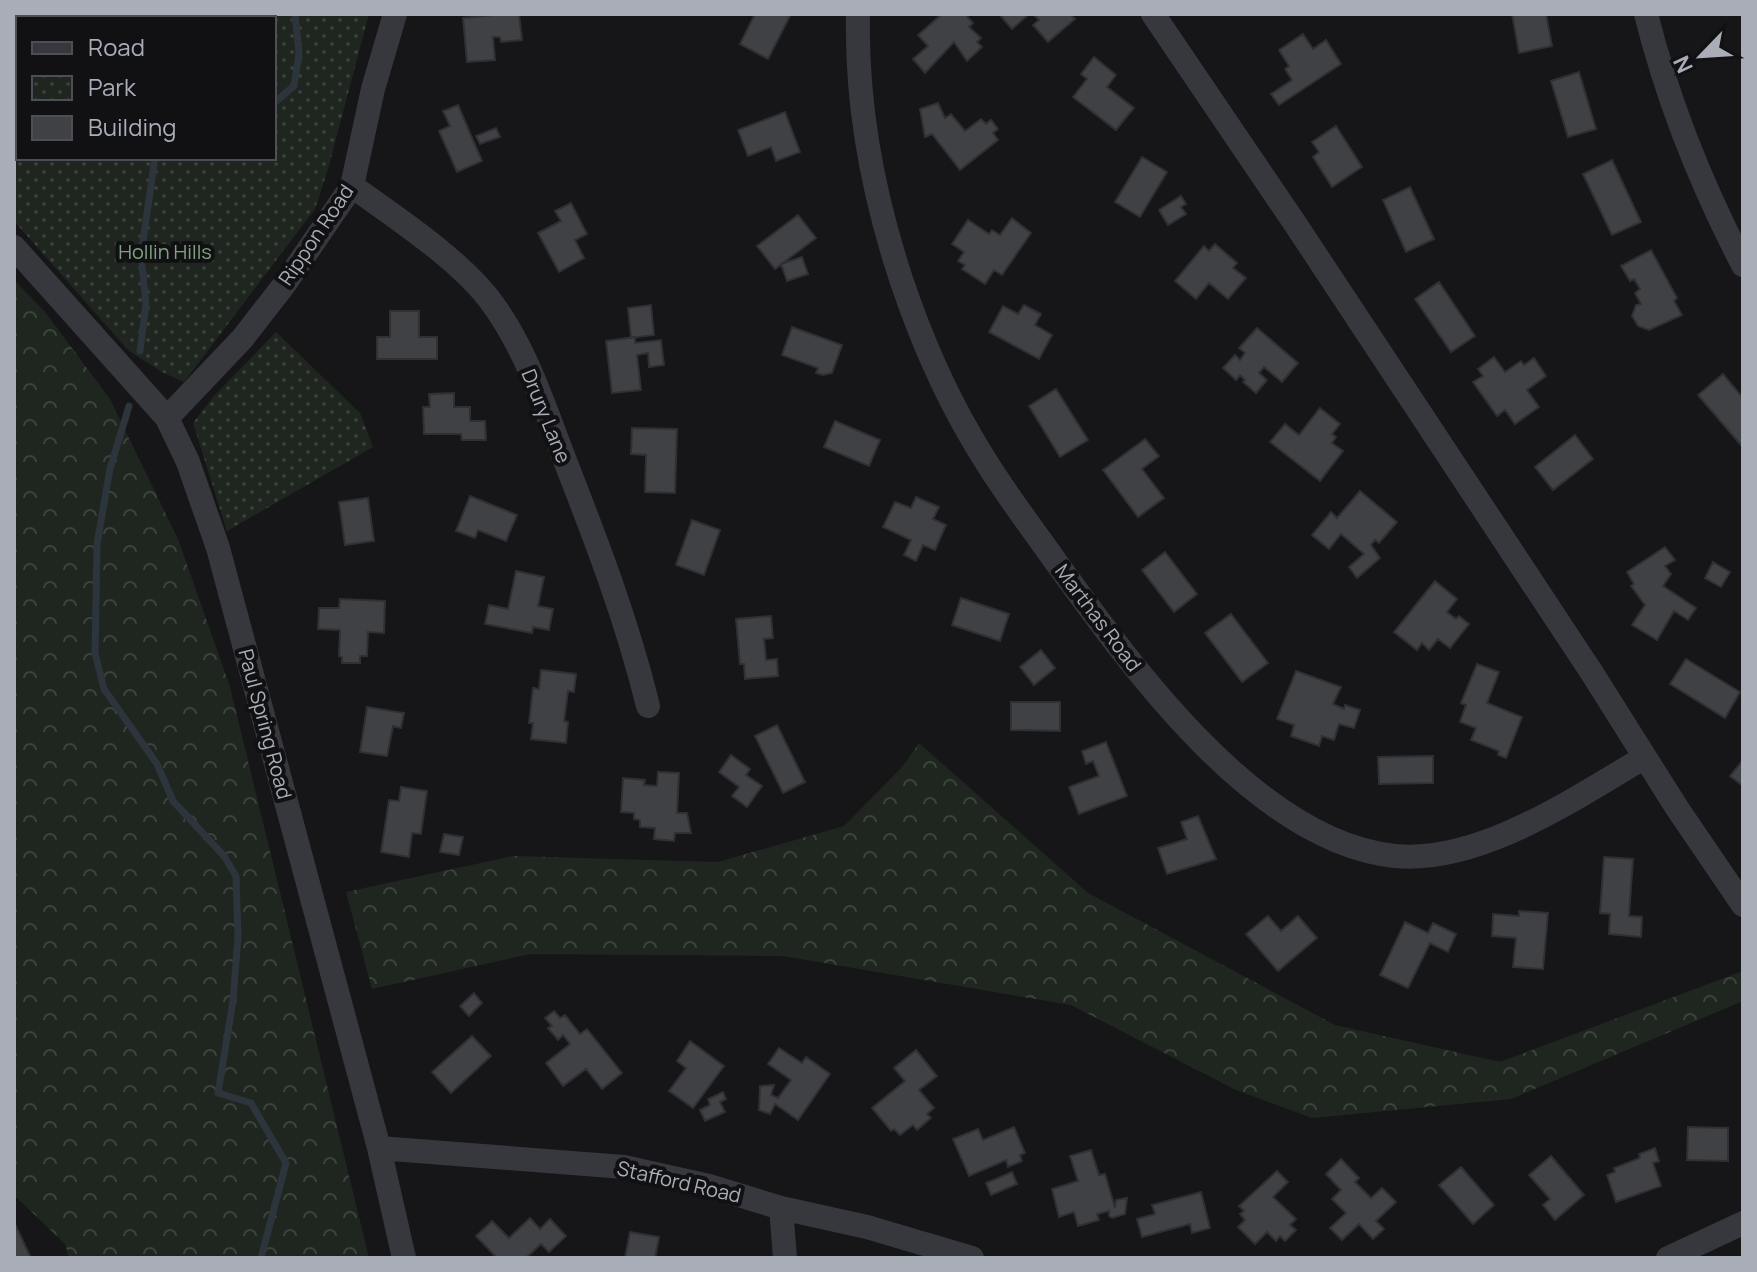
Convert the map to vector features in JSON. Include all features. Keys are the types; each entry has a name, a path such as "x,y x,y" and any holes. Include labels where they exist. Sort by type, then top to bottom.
{"street":[{"name":"Rippon Road","path":"167,418 242,339 284,285 352,186 373,89 395,14"},
{"name":"Marthas Road","path":"858,14 861,109 884,224 903,284 944,386 993,473 1088,606 1134,666 1222,761 1266,799 1315,831 1367,851 1422,856 1446,854 1492,841 1645,757"},
{"path":"1153,14 1294,222 1743,905"},
{"path":"1646,14 1691,157 1743,265"},
{"name":"Drury Lane","path":"352,186 404,223 468,277 491,302 511,333 540,396 618,597 648,706"},
{"name":"Paul Spring Road","path":"14,247 167,418 188,462 218,548 379,1148 404,1258"},
{"name":"Stafford Road","path":"379,1148 624,1167 867,1227 972,1258"},
{"path":"781,1208 785,1258"},
{"path":"1668,1258 1743,1223"}],"green space":[{"name":"Hollin Hills","path":"14,14 369,14 315,209 184,382 129,351 14,221"},
{"path":"14,280 45,312 110,399 178,539 230,687 369,1258 69,1258 65,1244 14,1195"},
{"path":"276,332 360,413 373,447 227,531 193,423 213,397"},
{"path":"919,743 1088,893 1335,1025 1500,1062 1743,971 1743,1001 1511,1099 1312,1118 1234,1089 1071,1005 783,956 530,954 372,989 346,892 513,856 718,862 844,826 903,766"}],"building":[{"path":"14,14 44,14 16,16 14,32"},
{"path":"519,14 522,40 501,42 500,37 493,37 495,60 467,62 463,18"},
{"path":"755,14 791,14 768,59 740,44"},
{"path":"942,14 965,14 973,23 969,27 981,38 977,42 982,47 967,61 954,42 925,73 913,59 928,46 918,35"},
{"path":"1001,14 1029,14 1012,29"},
{"path":"1033,14 1070,14 1075,19 1048,42 1033,25 1039,20"},
{"path":"1512,14 1546,14 1552,46 1519,53"},
{"path":"1303,34 1313,49 1326,40 1341,64 1279,105 1271,94 1292,80 1285,69 1289,66 1279,50"},
{"path":"1094,57 1116,75 1107,87 1134,108 1116,130 1073,97 1087,79 1081,74"},
{"path":"1579,72 1596,129 1568,137 1551,81"},
{"path":"938,103 945,118 951,114 965,131 981,119 986,124 991,120 998,129 993,133 998,140 960,170 932,134 925,137 920,109"},
{"path":"458,105 482,161 457,172 439,131 450,126 443,111"},
{"path":"785,112 800,152 776,161 771,147 748,156 738,130"},
{"path":"1336,126 1362,167 1332,187 1313,157 1319,152 1312,142"},
{"path":"496,128 500,137 480,144 476,136"},
{"path":"1142,157 1167,172 1140,217 1115,202"},
{"path":"1612,160 1641,222 1612,235 1583,174"},
{"path":"1410,187 1434,239 1406,252 1383,200"},
{"path":"1181,196 1186,204 1181,207 1186,214 1168,225 1159,210"},
{"path":"571,203 587,234 575,240 584,258 559,272 538,233 561,221 555,211"},
{"path":"798,215 816,238 775,269 757,246"},
{"path":"1012,218 1031,233 1002,275 994,270 985,284 962,269 965,265 958,261 964,252 952,244 968,220 989,234 992,230 1000,235"},
{"path":"1215,244 1237,263 1233,268 1246,278 1228,299 1209,283 1196,299 1175,281 1204,246 1209,251"},
{"path":"1651,250 1677,298 1674,301 1682,315 1649,330 1638,326 1632,316 1636,305 1641,304 1635,293 1640,289 1634,279 1630,281 1621,266"},
{"path":"802,257 808,274 787,281 781,264"},
{"path":"1439,282 1475,336 1451,352 1415,299"},
{"path":"651,305 654,335 631,338 628,308"},
{"path":"1024,305 1041,314 1035,325 1052,335 1039,359 989,332 1003,306 1018,314"},
{"path":"390,311 419,311 419,337 437,337 437,359 377,359 377,337 390,337"},
{"path":"792,327 842,345 832,373 816,373 818,368 782,355"},
{"path":"1257,328 1298,363 1282,382 1264,367 1259,373 1267,380 1256,393 1243,382 1245,380 1240,375 1236,380 1223,368 1235,355 1240,360 1245,353 1239,348"},
{"path":"635,337 635,343 661,340 664,365 649,367 648,353 637,355 641,390 612,393 606,341"},
{"path":"1494,357 1505,372 1521,361 1524,365 1534,358 1546,376 1527,390 1539,407 1515,424 1505,410 1497,416 1473,382 1483,376 1478,369"},
{"path":"1723,374 1743,398 1741,445 1698,395"},
{"path":"1056,389 1088,440 1060,457 1029,406"},
{"path":"454,393 454,407 470,407 470,421 485,421 486,440 462,440 461,434 424,434 423,407 430,407 429,394"},
{"path":"1320,408 1340,424 1332,434 1336,437 1332,443 1343,451 1320,481 1270,442 1285,424 1299,435"},
{"path":"835,421 880,440 869,466 824,447"},
{"path":"632,428 677,429 675,493 645,492 646,455 631,454"},
{"path":"1575,435 1593,459 1553,490 1535,467"},
{"path":"1145,439 1159,456 1142,469 1164,498 1138,517 1103,470"},
{"path":"1360,491 1397,522 1379,543 1375,540 1371,545 1380,558 1357,578 1349,567 1364,554 1341,534 1329,549 1312,535 1331,512 1337,518"},
{"path":"470,496 517,515 506,541 478,530 475,538 456,531"},
{"path":"916,497 939,507 933,519 946,525 935,550 923,545 916,561 904,555 911,540 883,527 895,502 911,508"},
{"path":"368,498 374,541 345,545 339,502"},
{"path":"692,520 720,530 704,575 676,565"},
{"path":"1665,547 1675,560 1665,566 1671,574 1663,586 1696,608 1688,620 1674,611 1657,640 1632,625 1645,605 1631,586 1634,584 1627,572"},
{"path":"1165,552 1197,594 1174,612 1142,570"},
{"path":"1713,562 1730,572 1721,587 1705,578"},
{"path":"516,571 544,577 538,606 553,609 549,630 533,627 532,633 485,624 489,605 508,609"},
{"path":"1435,581 1457,599 1447,612 1469,624 1450,648 1438,639 1429,650 1422,643 1417,650 1394,632"},
{"path":"961,598 1009,614 1000,641 952,625"},
{"path":"340,599 385,601 384,633 368,632 367,656 360,656 360,663 342,663 339,656 340,630 318,629 319,608 339,608"},
{"path":"1231,614 1268,663 1242,682 1205,633"},
{"path":"771,616 773,638 764,639 766,660 777,659 778,676 745,679 744,664 740,664 736,619"},
{"path":"1041,650 1055,668 1034,685 1020,667"},
{"path":"1686,659 1740,692 1725,718 1670,684"},
{"path":"1477,664 1499,672 1487,703 1522,717 1506,758 1498,755 1499,751 1471,740 1476,728 1460,722 1466,705 1461,703"},
{"path":"541,670 576,674 574,692 568,691 564,721 568,722 566,743 531,739 533,723 529,723 533,688 539,689"},
{"path":"1296,671 1341,687 1333,704 1344,709 1345,705 1360,710 1354,728 1339,724 1334,740 1322,736 1319,746 1291,736 1294,725 1277,719"},
{"path":"1011,702 1060,702 1060,731 1011,730"},
{"path":"367,707 404,713 401,728 393,726 387,756 360,752"},
{"path":"777,725 805,782 783,793 755,736"},
{"path":"1106,742 1127,796 1079,814 1069,787 1099,776 1093,761 1086,764 1082,751"},
{"path":"731,755 750,769 746,775 762,786 747,807 732,796 739,787 719,772"},
{"path":"1433,756 1433,783 1379,784 1378,757"},
{"path":"1743,760 1743,786 1730,776"},
{"path":"658,772 679,773 677,813 687,813 691,833 675,833 674,841 654,839 655,828 640,827 640,820 634,819 634,813 621,812 623,778 645,780 644,785 657,786"},
{"path":"401,787 427,791 421,834 412,833 409,857 381,852 389,800 399,801"},
{"path":"1198,816 1216,859 1167,874 1158,848 1187,839 1181,822"},
{"path":"444,834 463,837 459,855 440,852"},
{"path":"1604,857 1633,859 1629,916 1642,917 1641,937 1609,934 1610,914 1600,913"},
{"path":"1519,911 1548,913 1543,969 1513,967 1516,938 1492,936 1493,914 1519,916"},
{"path":"1268,916 1281,931 1298,916 1317,938 1278,971 1246,934"},
{"path":"1405,922 1428,933 1433,923 1456,934 1448,952 1430,943 1408,988 1380,975"},
{"path":"474,993 482,1003 469,1016 460,1006"},
{"path":"554,1011 560,1018 565,1015 580,1034 587,1029 622,1073 602,1089 586,1069 563,1086 546,1063 570,1044 563,1035 558,1040 548,1028 552,1026 545,1018"},
{"path":"472,1036 491,1056 451,1093 432,1072"},
{"path":"690,1041 724,1066 693,1108 669,1091 686,1068 677,1061"},
{"path":"779,1048 802,1063 806,1057 830,1074 798,1120 775,1104 770,1114 759,1110 760,1086 774,1085 771,1095 778,1098 791,1080 768,1064"},
{"path":"916,1050 937,1076 919,1090 934,1108 927,1114 931,1118 917,1130 913,1125 900,1135 894,1129 891,1131 872,1108 905,1081 894,1068"},
{"path":"723,1092 726,1099 720,1102 725,1112 705,1121 700,1110 710,1105 708,1099"},
{"path":"1014,1127 1025,1153 1020,1155 1022,1161 1008,1167 1006,1160 969,1176 953,1139 978,1129 983,1140"},
{"path":"1688,1127 1728,1128 1728,1161 1687,1160"},
{"path":"1655,1148 1659,1161 1653,1163 1661,1186 1616,1202 1607,1175 1615,1172 1614,1168 1640,1158 1639,1154"},
{"path":"1091,1150 1099,1175 1105,1174 1115,1208 1116,1200 1127,1198 1125,1214 1112,1218 1109,1211 1097,1214 1099,1220 1078,1226 1074,1212 1059,1217 1052,1189 1078,1181 1070,1156"},
{"path":"1551,1156 1584,1195 1555,1220 1543,1205 1550,1199 1529,1175"},
{"path":"1341,1159 1359,1178 1355,1182 1371,1198 1382,1188 1396,1202 1376,1221 1384,1229 1373,1239 1359,1224 1342,1240 1330,1228 1346,1213 1332,1199 1341,1190 1326,1174"},
{"path":"1461,1167 1494,1205 1473,1224 1439,1185"},
{"path":"1277,1171 1288,1182 1273,1197 1296,1219 1290,1225 1296,1230 1285,1241 1280,1236 1276,1241 1267,1232 1255,1244 1238,1227 1245,1220 1240,1214 1244,1211 1239,1206"},
{"path":"1012,1172 1017,1184 991,1195 986,1183"},
{"path":"1201,1192 1210,1228 1192,1233 1190,1224 1142,1237 1137,1219 1155,1214 1152,1205"},
{"path":"530,1218 540,1229 550,1219 566,1236 549,1252 541,1244 526,1258 497,1258 476,1236 492,1221 509,1238"},
{"path":"14,1222 31,1258 14,1258"},
{"path":"630,1232 659,1237 655,1258 625,1258"}],"waterway":[{"path":"276,101 294,86 299,54 295,14"},
{"path":"140,351 146,304 141,255 155,160"},
{"path":"129,406 110,469 97,544 95,653 104,689 157,764 173,801 224,856 236,876 238,937 233,1001 218,1093 251,1103 286,1163 261,1258"}]}
